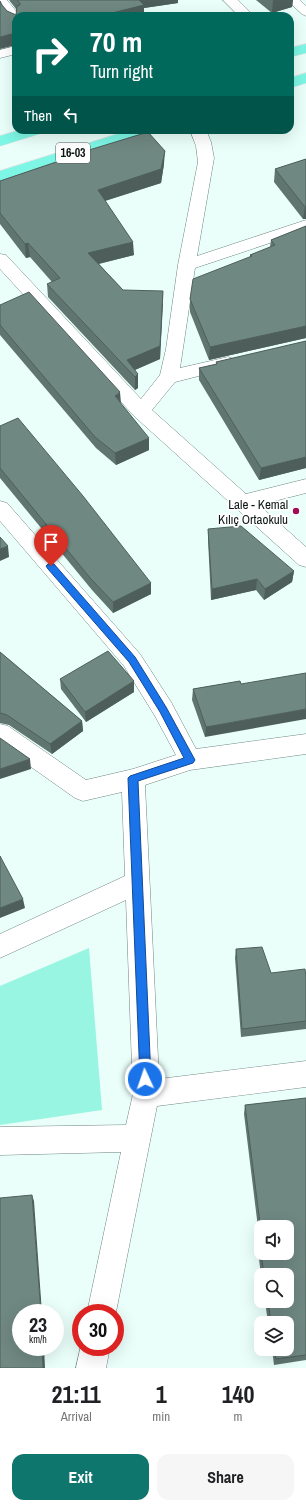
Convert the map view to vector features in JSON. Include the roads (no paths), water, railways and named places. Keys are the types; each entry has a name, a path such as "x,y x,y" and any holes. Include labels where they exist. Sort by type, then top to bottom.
{"main road":[{"path":"294,52 306,48"},
{"path":"294,82 306,78"},
{"path":"0,141 23,134"},
{"name":"16-03","path":"0,176 133,134"}],"street":[{"path":"0,0 12,16"},
{"path":"230,0 243,12"},
{"path":"0,54 12,51"},
{"path":"141,411 169,377 175,349 187,265 206,162 204,140 200,134"},
{"path":"187,265 306,225"},
{"path":"1,260 141,411 306,559"},
{"path":"169,377 245,359"},
{"path":"243,502 306,486"},
{"path":"0,508 132,660 159,703 190,760"},
{"path":"0,733 83,791 133,778 190,760 306,744"},
{"path":"104,1304 146,1094 136,883 133,778"},
{"path":"0,946 136,883"},
{"path":"146,1094 306,1074"},
{"path":"0,1141 136,1138"},
{"path":"91,1368 93,1356"}],"lane":[{"path":"293,0 306,12"}],"place":[{"name":"Lale - Kemal Kılıç Ortaokulu","path":"296,511"}]}
